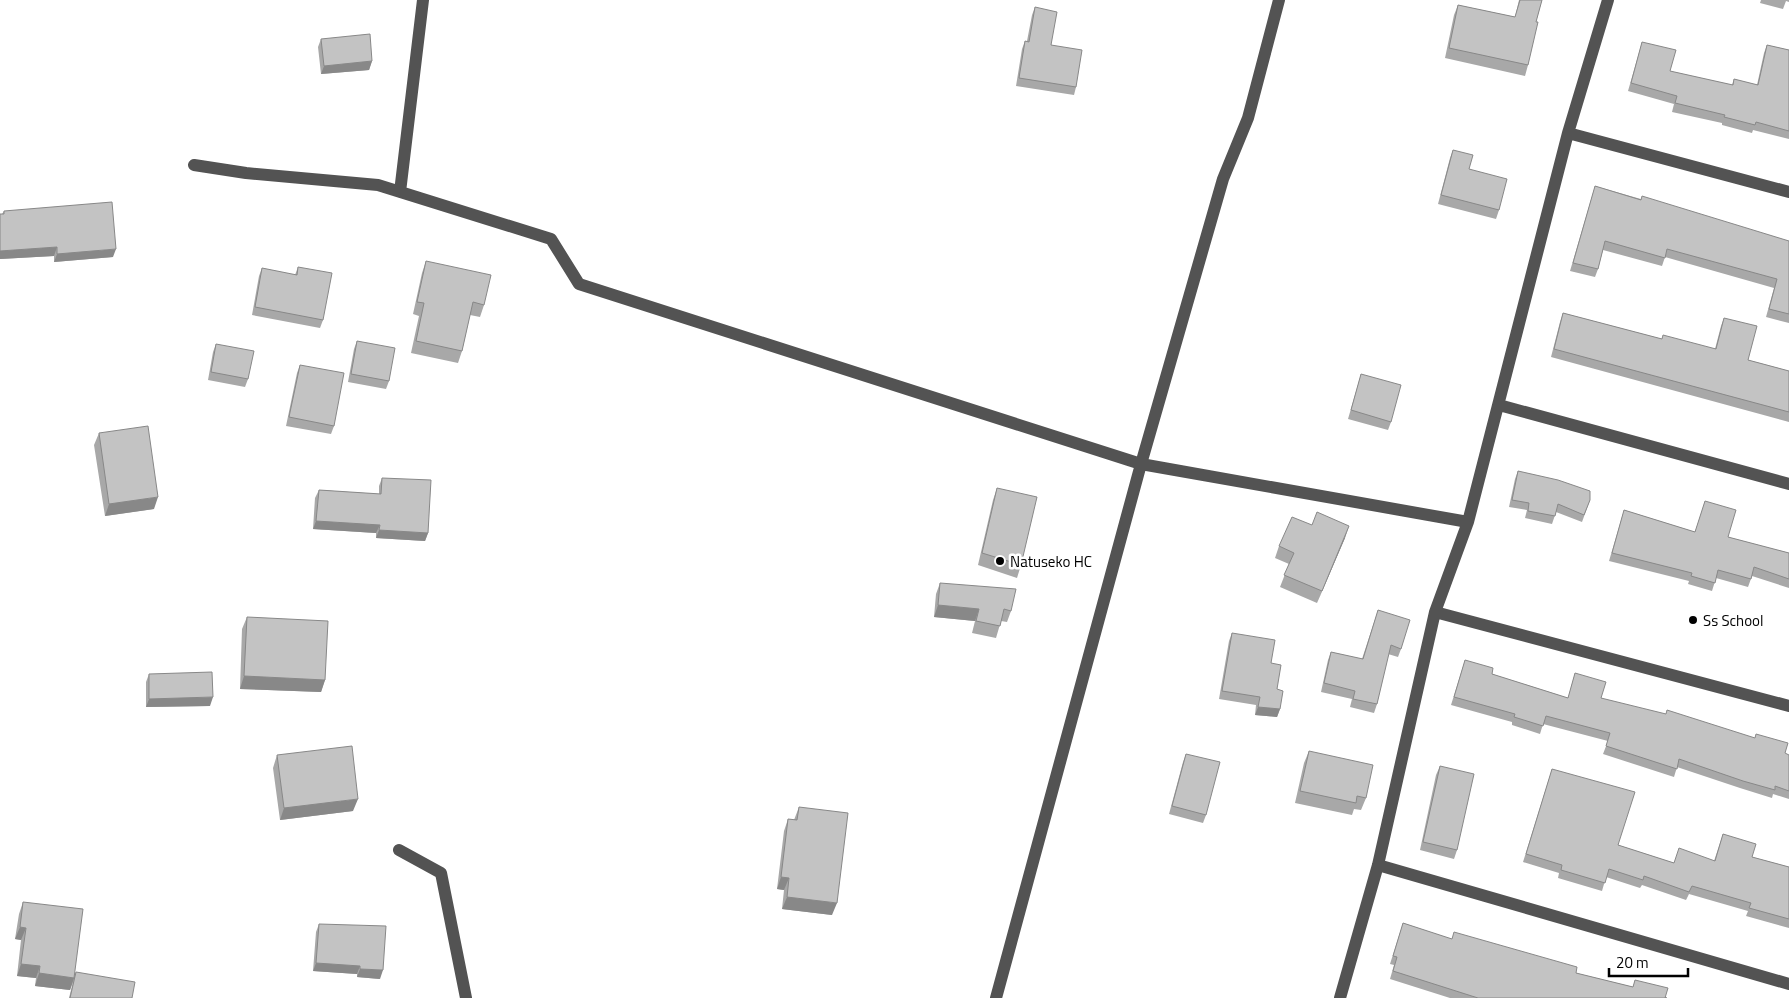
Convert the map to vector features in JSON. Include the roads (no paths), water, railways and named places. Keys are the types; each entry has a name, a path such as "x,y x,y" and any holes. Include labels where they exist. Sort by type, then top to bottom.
{"street":[{"path":"400,192 423,0"},
{"path":"996,998 1141,464 1223,179 1248,118 1280,0"},
{"path":"1340,998 1378,866 1435,612 1468,522 1568,133 1608,0"},
{"path":"1568,133 1789,192"},
{"path":"194,165 378,185 551,239 579,284 1141,464 1468,522"},
{"path":"1499,405 1789,484"},
{"path":"1435,612 1789,706"},
{"path":"399,850 441,873 466,998"},
{"path":"1378,866 1789,984"}],"place":[{"name":"Natuseko HC","path":"1000,561"},
{"name":"Ss School","path":"1693,620"}]}
